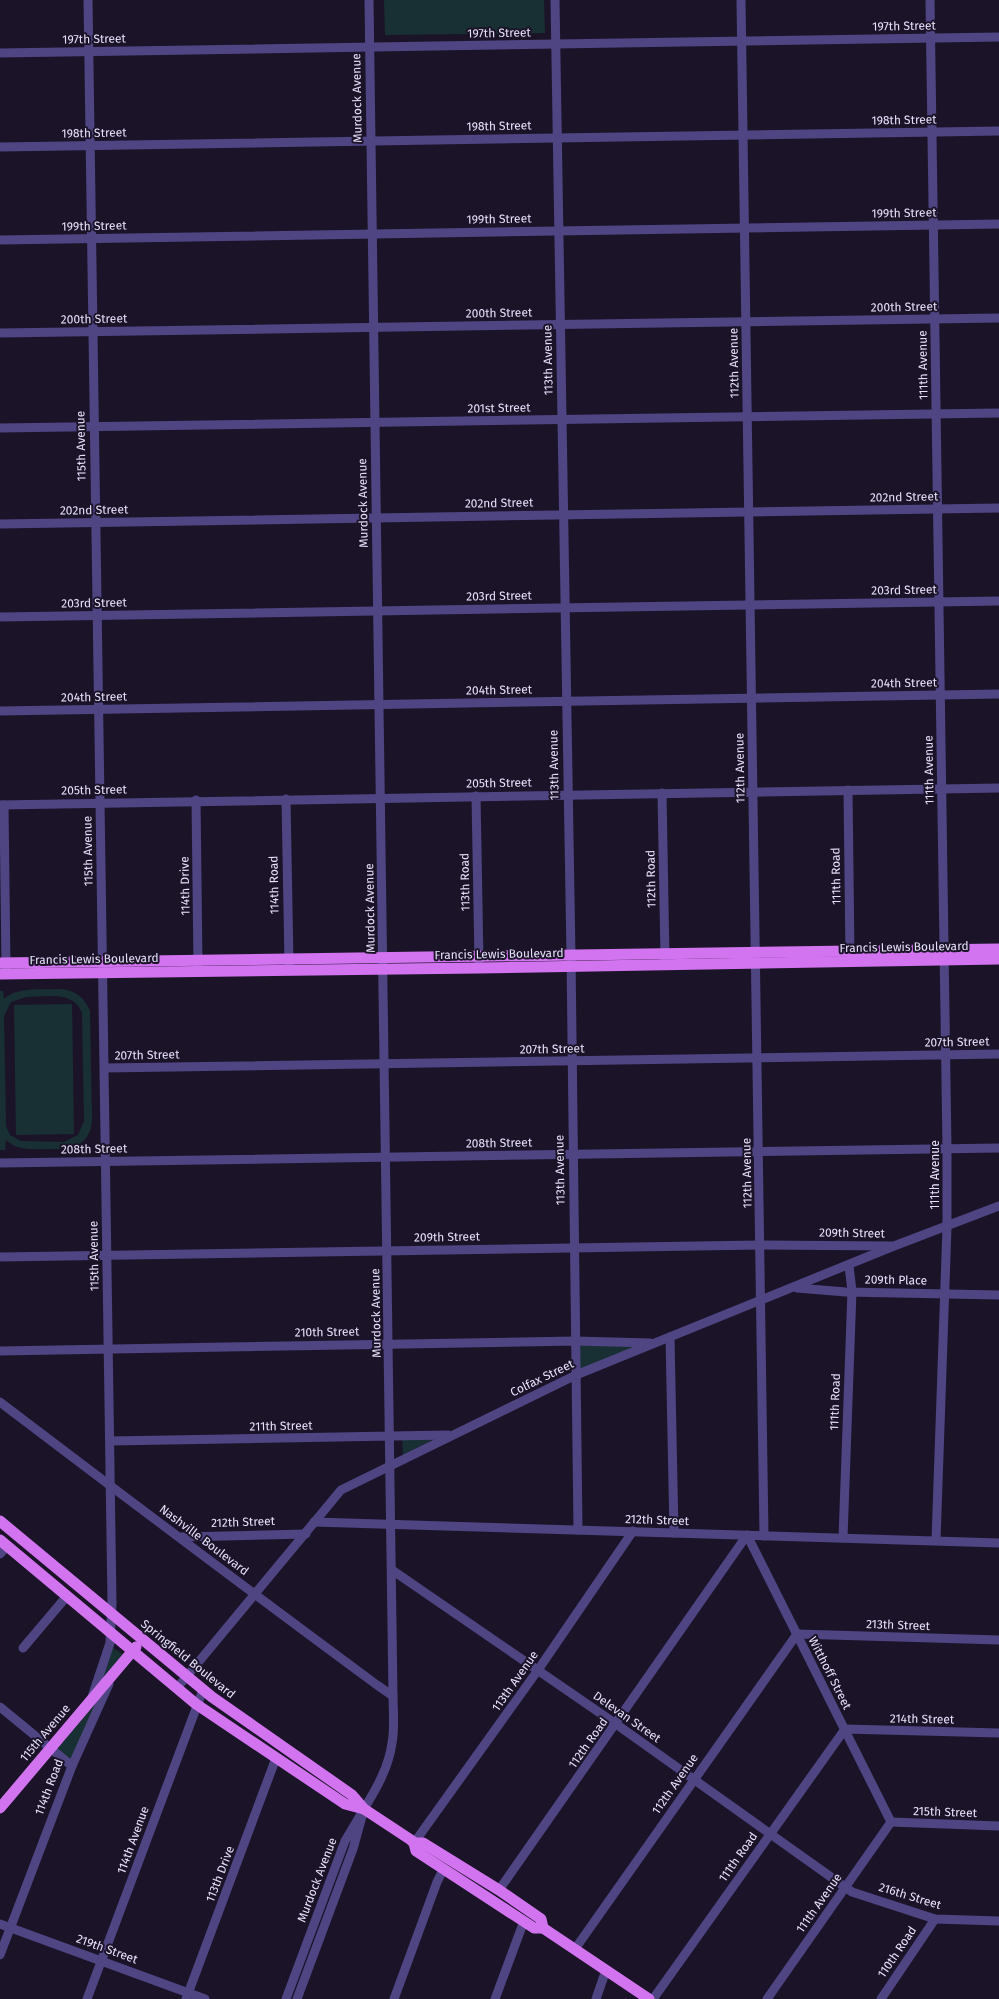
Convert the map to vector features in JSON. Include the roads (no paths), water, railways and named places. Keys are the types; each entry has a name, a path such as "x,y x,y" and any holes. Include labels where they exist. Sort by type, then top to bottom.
{"main road":[{"name":"Francis Lewis Boulevard","path":"945,955 999,949"},
{"name":"Francis Lewis Boulevard","path":"3,969 945,955 999,959"},
{"name":"Springfield Boulevard","path":"0,1521 203,1690 258,1731 352,1795 364,1809 414,1843 423,1843 500,1890 541,1919 543,1928"},
{"name":"Springfield Boulevard","path":"2,1547 67,1596 196,1704 345,1804 364,1809"},
{"name":"114th Road","path":"113,1674 142,1640"},
{"name":"115th Avenue","path":"0,1808 113,1674"},
{"name":"Springfield Boulevard","path":"414,1843 416,1851 443,1870 534,1928 543,1928 649,1999"}],"street":[{"name":"115th Avenue","path":"88,0 108,1255 111,1614 110,1643 92,1699"},
{"name":"Murdock Avenue","path":"286,1999 345,1841 379,1782 390,1755 393,1739 394,1696 389,1466 389,1344 369,0"},
{"name":"113th Avenue","path":"554,0 571,961 578,1530"},
{"name":"112th Avenue","path":"742,0 764,1536"},
{"name":"111th Avenue","path":"930,0 947,1149 947,1227 936,1540"},
{"name":"197th Street","path":"0,53 999,38"},
{"name":"198th Street","path":"0,147 999,131"},
{"name":"199th Street","path":"0,240 999,224"},
{"name":"200th Street","path":"0,333 999,318"},
{"name":"201st Street","path":"0,428 999,413"},
{"name":"202nd Street","path":"0,524 999,508"},
{"name":"203rd Street","path":"0,617 999,601"},
{"name":"204th Street","path":"0,711 999,694"},
{"name":"205th Street","path":"2,805 196,800 999,788"},
{"name":"111th Road","path":"848,790 850,956"},
{"name":"112th Road","path":"662,793 665,959"},
{"name":"113th Road","path":"476,796 479,962"},
{"name":"114th Road","path":"286,799 289,965"},
{"name":"114th Drive","path":"196,800 198,966"},
{"path":"2,805 3,969"},
{"name":"207th Street","path":"105,1068 999,1054"},
{"name":"208th Street","path":"0,1163 999,1148"},
{"name":"Colfax Street","path":"177,1688 306,1534 340,1490 576,1374 849,1266 894,1246 999,1206"},
{"name":"209th Street","path":"0,1257 760,1245 894,1246"},
{"name":"111th Road","path":"843,1538 852,1291 849,1266"},
{"name":"209th Place","path":"794,1287 852,1291 999,1295"},
{"path":"670,1337 674,1533"},
{"name":"210th Street","path":"0,1351 575,1341 654,1344"},
{"name":"Nashville Boulevard","path":"0,1402 110,1486 181,1537 255,1595 394,1696"},
{"name":"211th Street","path":"110,1441 453,1435"},
{"name":"212th Street","path":"314,1522 999,1543"},
{"name":"113th Avenue","path":"414,1843 538,1670 633,1531"},
{"name":"212th Street","path":"181,1537 306,1534"},
{"name":"112th Road","path":"500,1890 747,1535"},
{"name":"Witthoff Street","path":"747,1535 891,1822"},
{"name":"Delevan Street","path":"392,1570 616,1724 846,1887"},
{"path":"24,1648 67,1596"},
{"name":"112th Avenue","path":"575,1949 797,1634"},
{"name":"213th Street","path":"797,1634 999,1640"},
{"name":"114th Road","path":"0,1955 72,1766 113,1674"},
{"name":"114th Avenue","path":"87,1999 196,1704 203,1690"},
{"path":"0,1707 72,1766"},
{"name":"111th Road","path":"653,1999 845,1729"},
{"name":"214th Street","path":"845,1729 999,1733"},
{"name":"113th Drive","path":"187,1996 276,1758"},
{"name":"Murdock Avenue","path":"296,1999 353,1848 364,1809"},
{"name":"111th Avenue","path":"767,1999 891,1822"},
{"name":"215th Street","path":"891,1822 999,1826"},
{"path":"394,1999 436,1882 443,1870"},
{"name":"216th Street","path":"846,1887 852,1892 935,1919 999,1921"},
{"name":"110th Road","path":"880,1999 935,1919"},
{"path":"495,1999 524,1921"},
{"name":"219th Street","path":"0,1924 101,1961 187,1996 205,1999"},
{"name":"Murdock Avenue","path":"310,1934 320,1937"},
{"path":"596,1999 606,1970"}]}
